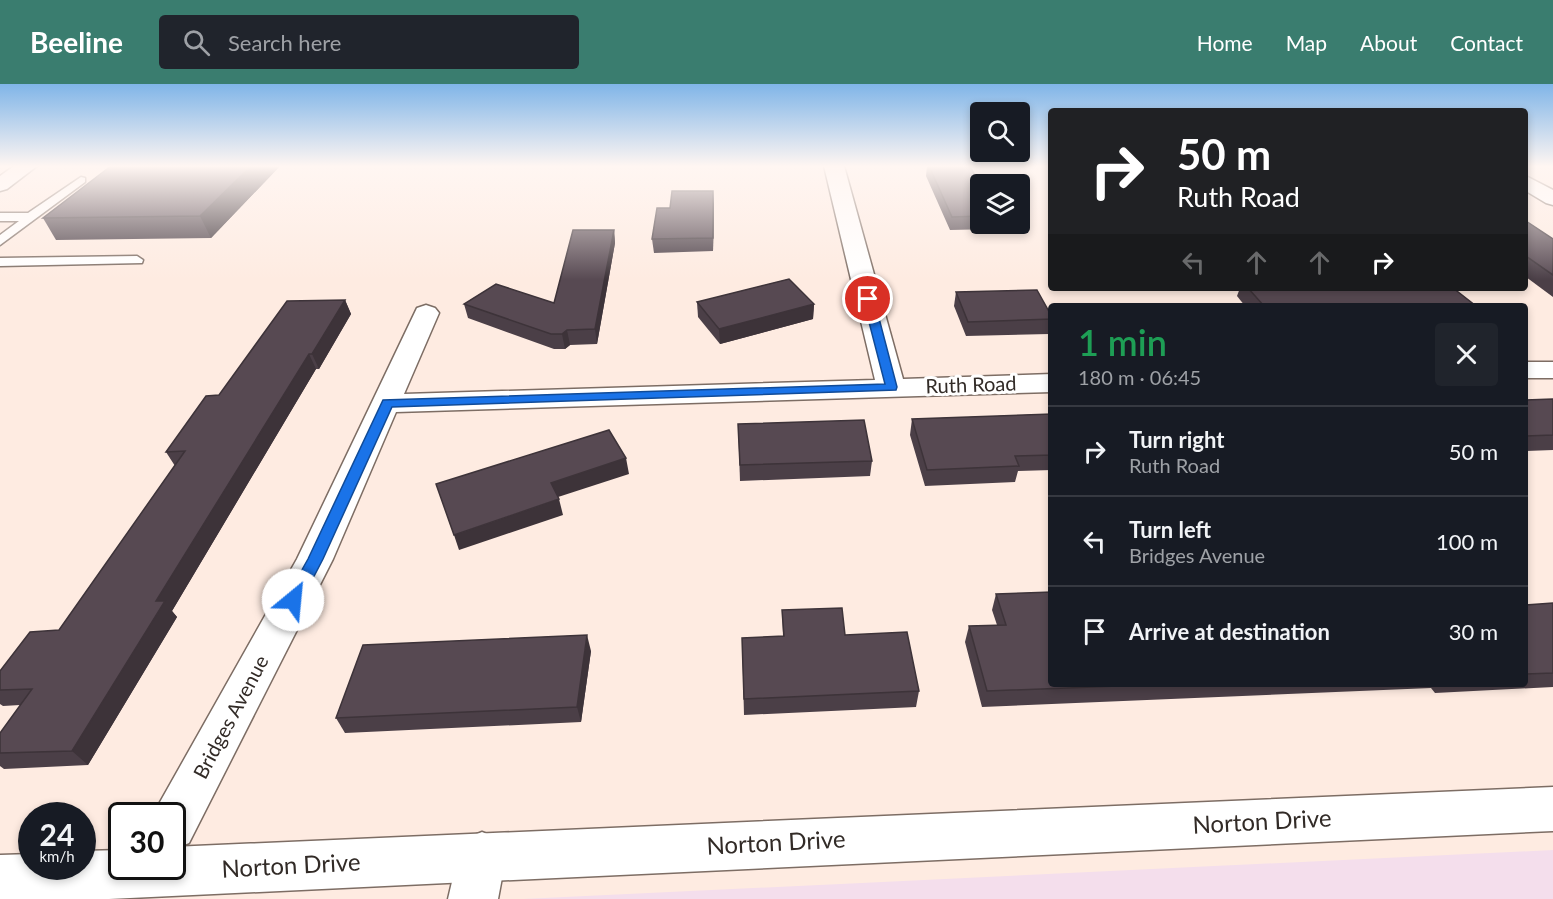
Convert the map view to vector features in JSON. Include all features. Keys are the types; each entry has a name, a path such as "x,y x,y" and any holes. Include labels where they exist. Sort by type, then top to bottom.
{"street":[{"path":"844,204 891,387"},
{"name":"Bridges Avenue","path":"185,802 315,559 388,403 426,313"},
{"path":"1528,370 1553,370"},
{"name":"Ruth Road","path":"388,403 1048,383"},
{"name":"Norton Drive","path":"186,871 478,878 1553,809"},
{"name":"Norton Drive","path":"0,880 108,873"}],"lane":[{"path":"0,241 49,204"},
{"path":"0,218 31,217"},
{"path":"0,262 137,260"}],"shaded area":[{"path":"1553,850 1553,899 523,899"}],"building":[{"path":"61,204 212,204 200,216 43,218"},
{"path":"670,204 713,204 713,238 652,239 657,208 670,208"},
{"path":"946,204 970,204 970,216 952,217"},
{"path":"1528,222 1553,239 1553,275 1528,257"},
{"path":"573,230 614,230 595,329 567,330 562,334 551,334 464,304 496,284 554,303"},
{"path":"789,279 814,304 719,329 697,302"},
{"path":"1037,290 1048,310 1048,319 968,322 956,292"},
{"path":"1251,291 1457,291 1472,303 1261,303"},
{"path":"345,300 156,601 165,601 72,751 0,753 0,733 32,689 0,690 0,671 30,632 59,630 185,451 166,452 206,396 219,395 287,301"},
{"path":"1553,399 1553,435 1528,436 1528,400"},
{"path":"1048,414 1048,455 1015,456 1019,466 927,470 912,419"},
{"path":"864,420 872,461 740,465 738,424"},
{"path":"609,430 626,458 551,483 559,499 454,535 436,484"},
{"path":"1048,592 1048,687 1090,687 987,691 969,626 1006,625 996,594"},
{"path":"1553,603 1553,673 1528,674 1528,605"},
{"path":"842,608 845,635 907,632 919,691 744,699 742,638 784,636 782,610"},
{"path":"587,635 577,707 336,718 363,645"}],"route":[{"path":"293,600 315,559 388,403 891,387 868,299"}]}
